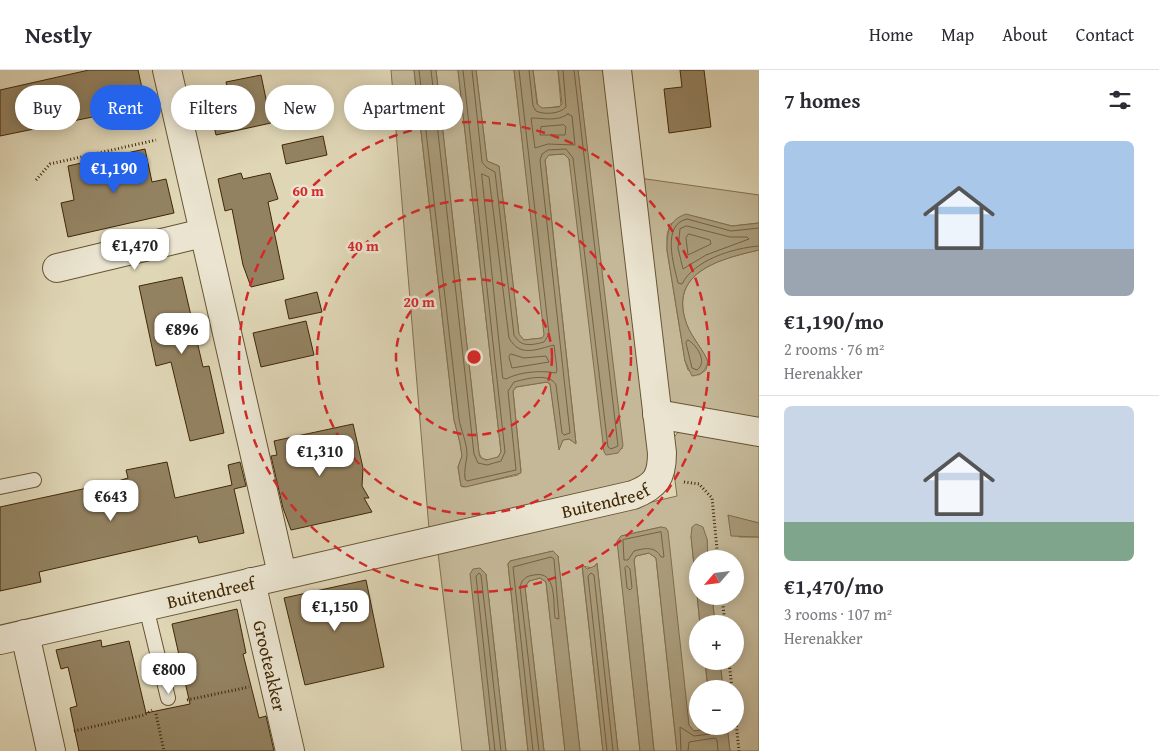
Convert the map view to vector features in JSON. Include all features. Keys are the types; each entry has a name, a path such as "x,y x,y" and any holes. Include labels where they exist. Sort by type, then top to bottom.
{"street":[{"path":"166,70 282,574"},
{"name":"Buitendreef","path":"12,637 633,495 649,489 662,470 662,453 617,70"},
{"path":"57,268 203,233"},
{"path":"657,414 759,432"},
{"name":"Grooteakker","path":"251,582 290,751"},
{"path":"12,637 51,751"}],"lane":[{"path":"0,488 34,480"},
{"name":"Buitendreef","path":"146,607 168,698"}],"path":[{"path":"36,180 50,164 181,134"},
{"path":"657,479 699,484 712,498 717,550"},
{"path":"155,709 164,751"},
{"path":"737,735 739,751"}],"shaded area":[{"path":"391,70 414,70 416,85 392,85"},
{"path":"436,70 458,70 460,85 438,85"},
{"path":"476,70 514,70 545,335 542,338 524,340 519,335 499,166 487,161"},
{"path":"533,70 558,70 561,106 542,109 538,107"},
{"path":"578,70 604,70 650,465 642,479 429,529 396,130 421,130 454,420 462,456 458,467 461,486 518,475 521,471 513,391 516,387 547,382 550,384 559,448 563,440 569,439 576,443 545,159 549,155 564,154 569,159 622,449"},
{"path":"463,114 501,452 498,457 491,460 482,459 479,453 443,130 463,130"},
{"path":"639,178 759,195 759,223 732,226 697,217 670,224 667,235 667,250 685,361 688,370 699,375 706,370 708,362 687,325 683,307 684,292 691,280 701,271 728,258 759,250 759,423 683,410 666,398"},
{"path":"680,430 759,443 759,523 728,516 739,537 759,537 759,751 730,751 728,735 744,735 744,680 722,680 721,670 744,670 744,615 714,615 713,605 744,605 744,550 708,550 707,539 691,536 692,550 689,550 689,605 698,605 699,615 689,615 689,670 706,670 707,680 689,680 689,725 661,527 621,536 618,546 640,751 618,751 597,564 592,568 582,566 603,751 580,751 558,556 553,551 510,561 508,564 528,751 506,751 486,574 471,574 490,751 462,751 438,553 677,496 670,442"},
{"path":"649,553 656,558 677,751 654,751 634,560 636,556"},
{"path":"540,578 546,582 565,751 544,751 525,587 529,581"}],"water":[{"path":"414,70 436,70 438,85 416,85"},
{"path":"458,70 476,70 487,161 499,166 519,334 524,340 542,338 544,335 514,70 533,70 537,104 542,108 559,107 562,104 558,70 578,70 623,446 618,453 606,455 604,452 569,159 564,154 549,155 545,160 576,444 569,439 563,440 559,450 550,384 547,382 516,387 513,391 521,473 466,487 461,486 458,467 462,456 454,420 421,130 443,130 479,453 480,457 486,460 498,457 501,452 463,114 463,85 460,85"},
{"path":"686,214 732,226 759,223 759,250 728,258 701,271 691,280 684,292 683,307 687,325 708,362 703,372 692,376 685,361 667,250 667,238 672,224 675,220"},
{"path":"728,515 759,523 759,537 731,536"},
{"path":"696,524 703,527 707,539 708,550 692,550 692,527"},
{"path":"661,527 666,528 668,531 689,735 728,735 730,751 677,751 656,558 649,553 636,556 634,560 654,751 640,751 617,541 621,536"},
{"path":"553,551 558,556 580,751 565,751 546,582 540,578 529,581 525,587 544,751 528,751 508,564 510,561"},
{"path":"597,563 618,751 603,751 582,564 587,569 595,566"},
{"path":"480,568 486,574 506,751 490,751 470,574 473,569"},
{"path":"698,605 713,605 714,615 699,615"},
{"path":"706,670 721,670 722,680 707,680"}],"building":[{"path":"89,70 138,70 141,85 90,85 90,118 80,120 80,85 22,85"},
{"path":"680,70 704,70 711,127 669,133 664,89 682,87"},
{"path":"261,75 265,94 265,124 255,126 255,85 227,85 226,82"},
{"path":"15,87 15,130 29,130 0,136 0,90"},
{"path":"215,130 239,130 216,135"},
{"path":"323,136 327,155 286,164 282,145"},
{"path":"145,149 152,182 166,179 174,213 68,237 61,203 74,200 68,166"},
{"path":"241,173 243,179 270,173 278,199 268,202 284,279 251,287 243,265 232,209 225,211 218,179"},
{"path":"182,277 203,367 209,366 224,433 190,441 171,362 156,366 139,286"},
{"path":"317,292 322,312 289,319 285,300"},
{"path":"306,321 314,355 261,367 253,333"},
{"path":"353,424 363,468 362,486 369,498 364,498 372,512 291,530 283,508 271,456 277,455 274,441"},
{"path":"167,462 175,498 232,485 228,465 240,462 246,486 234,489 244,533 199,543 197,536 39,572 41,582 0,591 0,507 115,482 128,478 126,470"},
{"path":"366,580 384,667 305,685 284,598"},
{"path":"237,609 246,653 243,654 259,718 266,716 274,751 79,751 70,708 77,706 68,667 61,669 56,650 101,640 102,647 129,641 146,713 190,704 172,624"}]}
